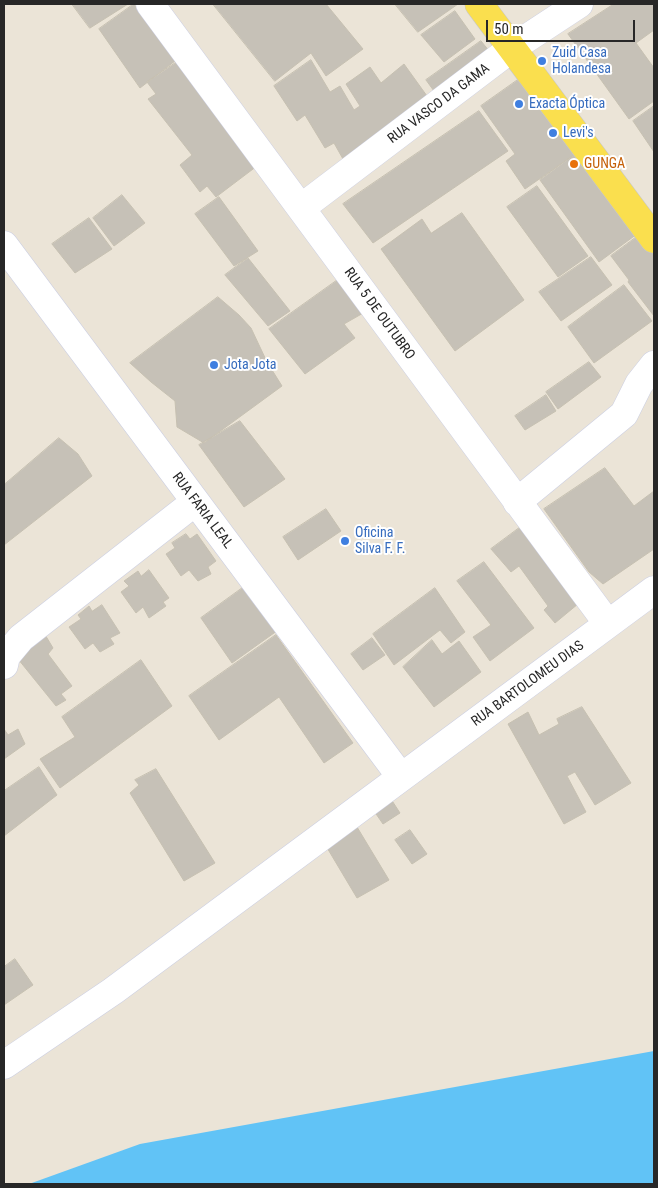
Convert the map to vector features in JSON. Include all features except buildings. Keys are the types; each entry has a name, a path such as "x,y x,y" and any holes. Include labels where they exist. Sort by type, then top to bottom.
{"main road":[{"path":"479,4 654,239"}],"street":[{"name":"RUA 5 DE OUTUBRO","path":"150,4 608,624"},
{"name":"RUA VASCO DA GAMA","path":"302,208 512,48 579,4"},
{"name":"RUA FARIA LEAL","path":"4,245 401,777"},
{"path":"517,502 624,414 639,384 653,371"},
{"path":"4,664 6,656 21,638 196,502"},
{"name":"RUA BARTOLOMEU DIAS","path":"4,1065 113,991 654,590"}],"water":[{"path":"654,1051 654,1184 29,1184 140,1144"}],"place":[{"name":"Zuid Casa Holandesa","path":"542,61"},
{"name":"Exacta Óptica","path":"519,104"},
{"name":"Levi's","path":"553,133"},
{"name":"GUNGA","path":"574,164"},
{"name":"Jota Jota","path":"214,365"},
{"name":"Oficina Silva F. F.","path":"345,541"}]}
